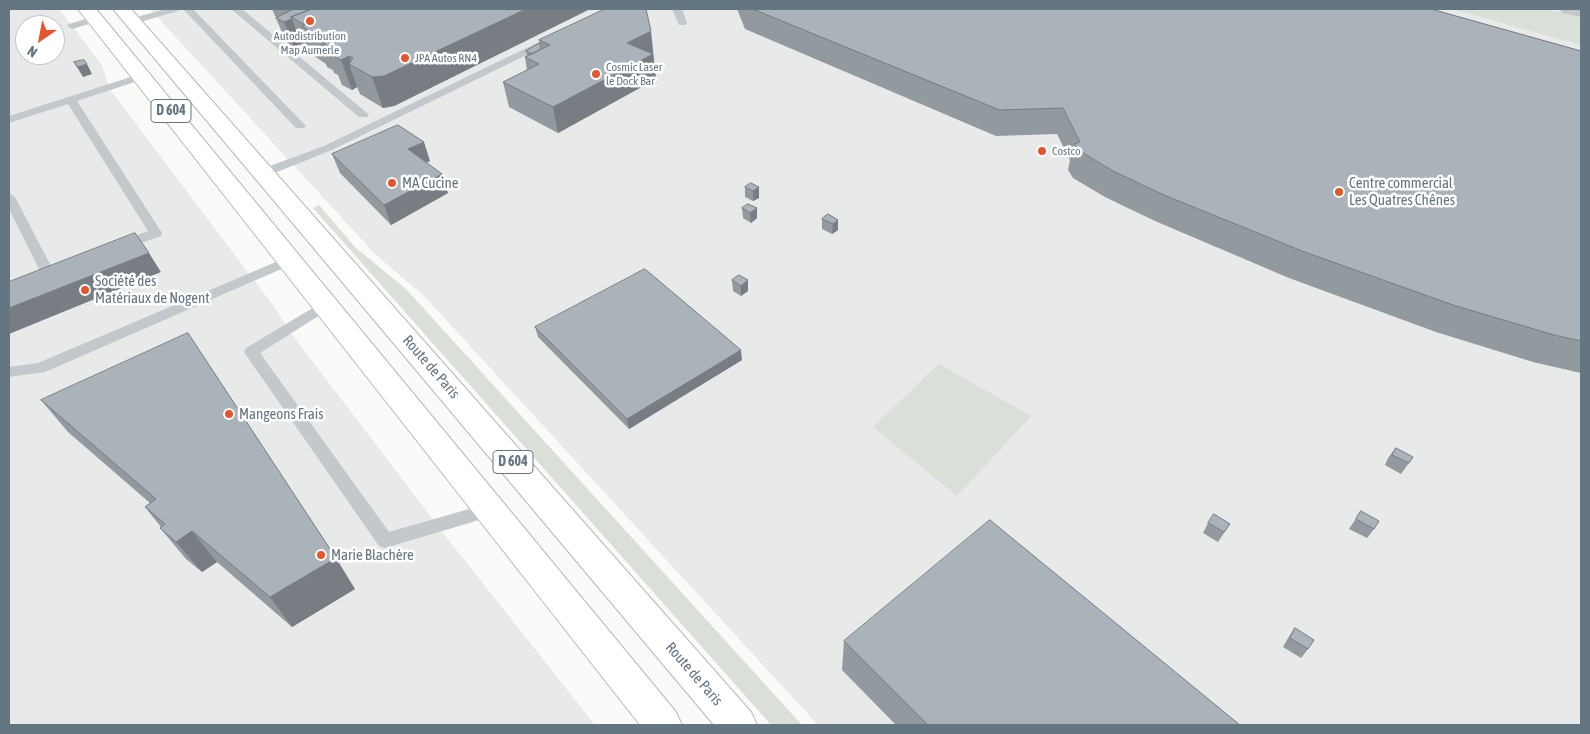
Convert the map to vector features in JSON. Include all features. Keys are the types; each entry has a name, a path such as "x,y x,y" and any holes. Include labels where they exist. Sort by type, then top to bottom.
{"main road":[{"name":"D 604","path":"92,14 664,725"},
{"name":"Route de Paris","path":"127,15 738,725"}],"street":[{"path":"1568,9 1581,12"}],"lane":[{"path":"127,15 175,9"},
{"path":"188,9 300,126"},
{"path":"236,9 363,115"},
{"path":"678,9 682,23"},
{"path":"72,26 92,14"},
{"path":"263,173 332,145 554,38"},
{"path":"9,120 143,76"},
{"path":"71,100 156,233 111,250"},
{"path":"9,197 48,274 75,264"},
{"path":"9,228 22,224"},
{"path":"9,372 40,368 290,260"},
{"path":"326,305 251,352 385,541 490,510"}],"shaded area":[{"path":"9,9 59,9 64,15 15,15 15,65 65,65 65,17 102,65 109,88 275,308 288,329 444,534 595,725 9,725"},
{"path":"150,9 1568,9 1581,12 1581,725 818,725 424,296 375,254"},
{"path":"1452,9 1548,9 1581,18 1581,45"},
{"path":"319,205 355,247 406,289 802,725 771,725 313,208"},
{"path":"939,364 1031,416 957,496 873,427"}],"building":[{"path":"294,9 312,9 291,17 292,19 284,22 276,18"},
{"path":"312,9 526,9 384,76 372,77 349,64 353,58 349,56 341,60 331,55 340,51 323,44 326,43 316,38 318,37 302,26 305,25 291,17"},
{"path":"605,9 646,9 651,31 627,43 653,54 553,107 503,82 539,64 525,57 550,45 539,40"},
{"name":"Centre commercial Les Quatres Chênes","path":"753,9 1431,9 1581,51 1581,341 1554,335 1453,305 1302,251 1164,195 1113,171 1080,151 1074,144 1080,142 1063,108 1000,110"},
{"path":"540,43 541,49 532,54 526,51"},
{"path":"84,60 87,64 77,67 74,62"},
{"path":"398,125 424,142 408,149 442,174 384,205 332,154"},
{"path":"751,183 759,187 753,191 745,187"},
{"path":"748,204 757,208 750,213 742,208"},
{"path":"828,214 838,220 833,224 822,219"},
{"path":"135,233 149,253 9,308 9,282"},
{"path":"645,269 741,350 627,419 535,327"},
{"path":"739,275 748,280 741,286 732,280"},
{"path":"188,333 336,558 270,597 192,531 176,542 160,528 165,524 145,507 156,499 41,400"},
{"path":"1396,448 1413,457 1409,463 1392,455"},
{"path":"1361,511 1379,521 1374,529 1356,519"},
{"path":"1214,514 1230,524 1224,532 1208,523"},
{"path":"990,520 1240,725 928,725 844,641"},
{"path":"1295,628 1314,640 1308,649 1290,638"}],"place":[{"name":"Autodistribution Map Aumerle","path":"310,21"},
{"name":"JPA Autos RN4","path":"405,58"},
{"name":"Cosmic Laser le Dock Bar","path":"596,74"},
{"name":"Costco","path":"1042,151"},
{"name":"MA Cucine","path":"392,183"},
{"name":"Centre commercial Les Quatres Chênes","path":"1339,192"},
{"name":"Société des Matériaux de Nogent","path":"85,290"},
{"name":"Mangeons Frais","path":"229,414"},
{"name":"Marie Blachère","path":"321,555"}]}
